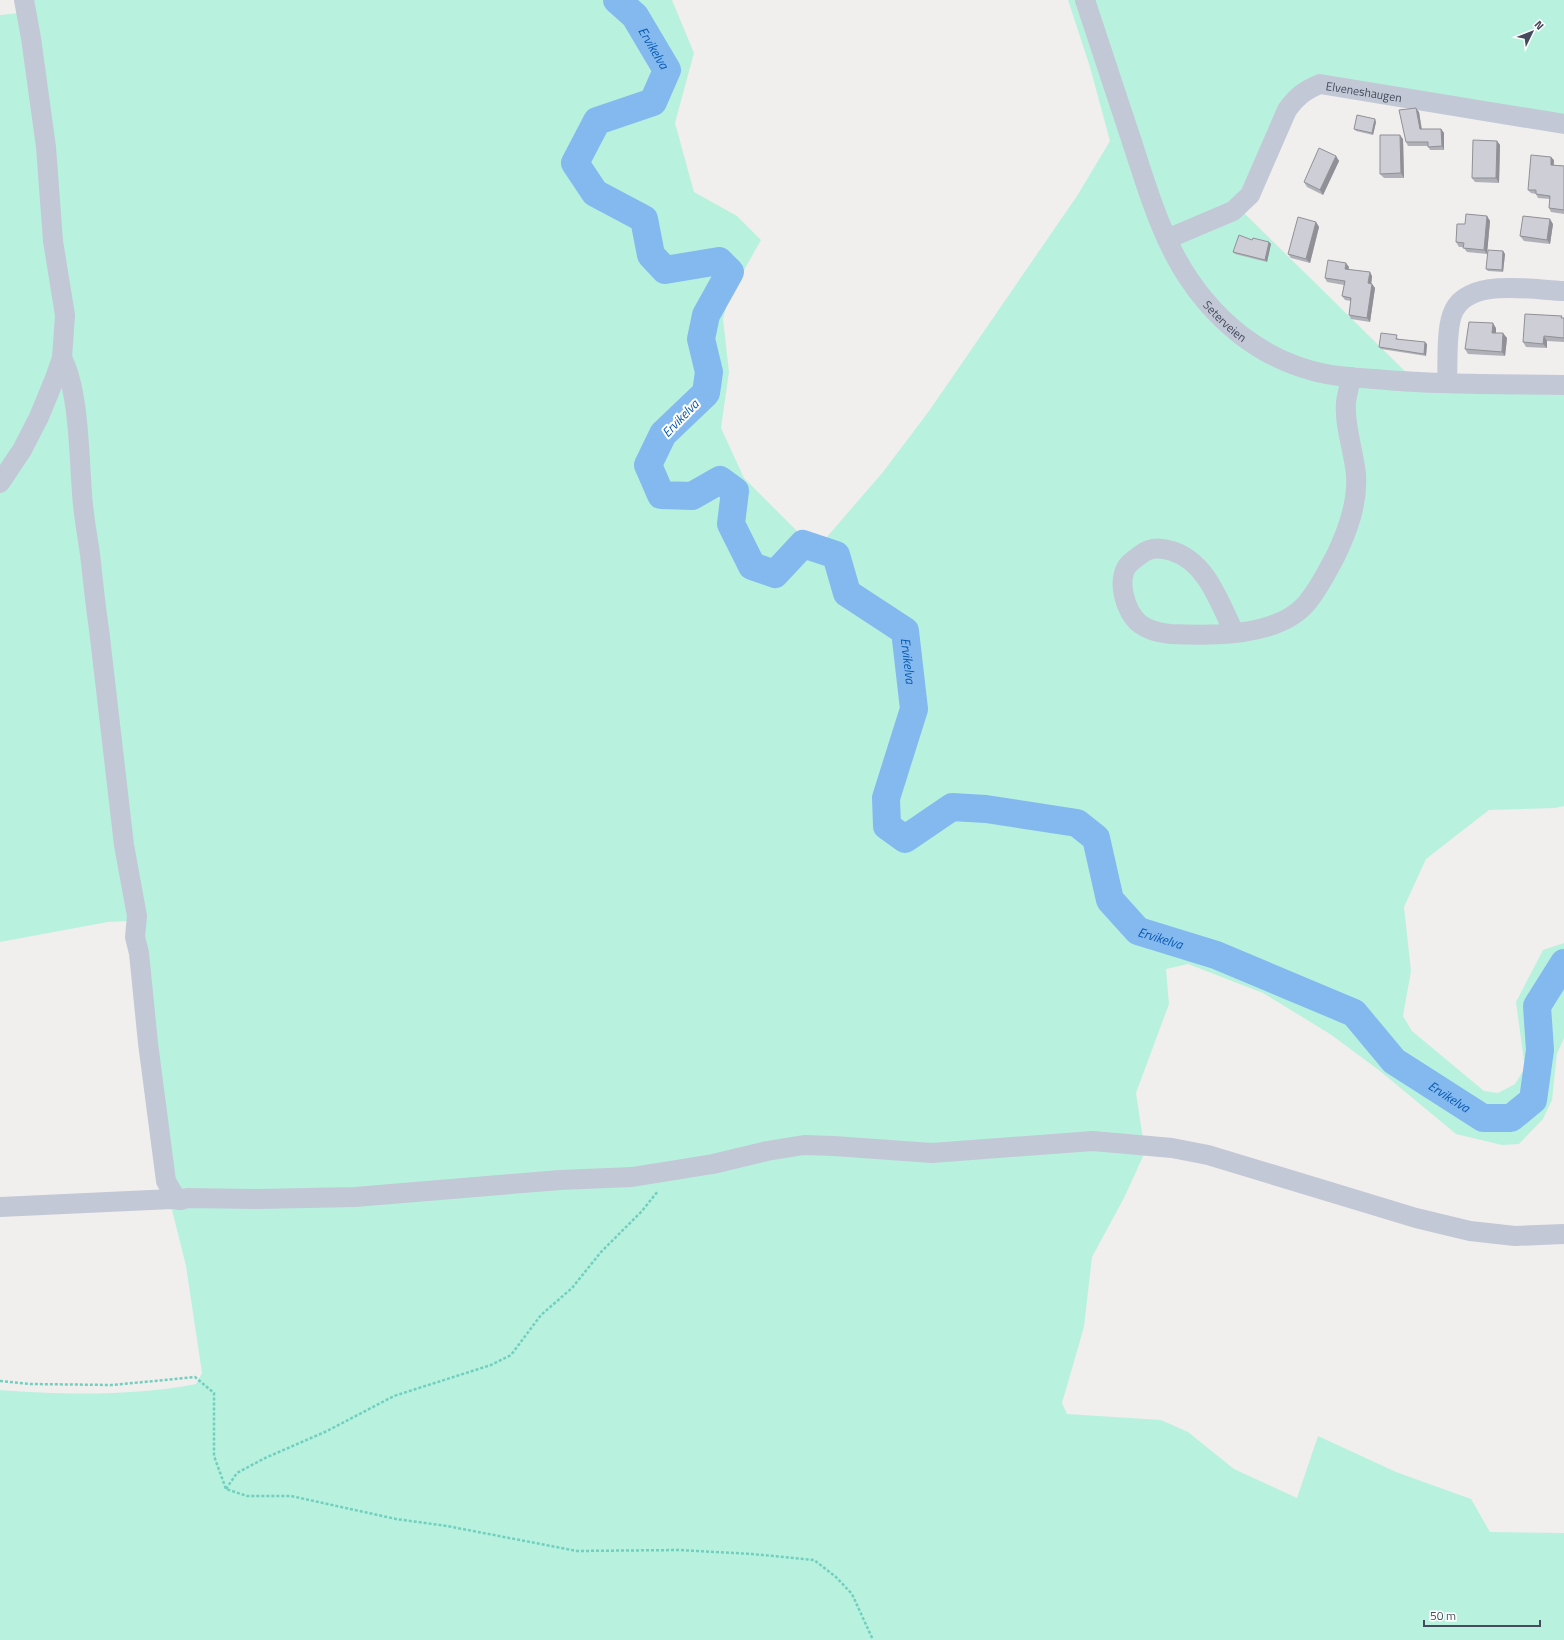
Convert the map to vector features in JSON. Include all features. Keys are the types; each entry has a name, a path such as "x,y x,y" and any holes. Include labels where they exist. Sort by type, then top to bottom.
{"street":[{"path":"0,483 22,450 39,417 62,358 65,315 53,240 46,147 31,38 24,0"},
{"name":"Seterveien","path":"1084,0 1152,202 1167,239 1186,278 1206,303 1252,344 1284,362 1325,374 1414,383 1564,385"},
{"name":"Elveneshaugen","path":"1167,239 1233,211 1250,195 1288,110 1295,100 1307,89 1320,84 1564,124"},
{"path":"1447,383 1452,315 1468,295 1486,289 1564,291"},
{"path":"62,358 69,371 75,405 82,494 93,577 93,595 99,629 124,845 137,916 135,937 139,953 148,1043 166,1181 172,1192 181,1200"},
{"path":"1234,632 1207,579 1194,563 1176,553 1158,547 1142,552 1127,565 1122,585 1126,605 1139,624 1161,634 1194,635 1234,632 1258,629 1285,621 1306,605 1321,584 1340,546 1354,509 1356,476 1346,402 1351,377"},
{"path":"0,1207 172,1199 181,1200 187,1198 258,1199 355,1197 560,1180 632,1177 676,1171 767,1151 804,1145 932,1154 1093,1141 1172,1148 1230,1161 1416,1218 1470,1231 1515,1236 1564,1234"}],"path":[{"path":"226,1489 237,1473 265,1458 328,1431 394,1396 492,1365 511,1355 541,1315 572,1288 601,1252 642,1211 676,1171"},
{"path":"0,1381 31,1384 113,1385 186,1377 195,1378 214,1393 214,1456 226,1489"},
{"path":"226,1489 247,1496 290,1496 396,1519 447,1526 577,1551 679,1550 752,1554 814,1560 836,1577 852,1594 873,1640"}],"green space":[{"path":"18,0 672,0 694,53 675,123 694,192 737,216 761,240 729,297 723,319 729,372 721,428 744,478 798,532 817,540 826,538 883,472 929,411 1077,196 1110,141 1090,67 1068,0 1564,0 1564,122 1321,81 1285,110 1238,207 1415,381 1564,388 1564,806 1555,808 1489,810 1426,859 1404,907 1411,971 1403,1016 1412,1031 1484,1091 1498,1093 1515,1084 1525,1068 1516,1002 1543,950 1564,943 1564,1038 1557,1054 1552,1100 1543,1119 1519,1144 1502,1145 1456,1134 1380,1071 1330,1034 1263,993 1188,964 1166,969 1169,1004 1136,1093 1145,1152 1124,1198 1092,1257 1084,1327 1062,1403 1067,1414 1161,1420 1188,1432 1234,1469 1297,1498 1318,1436 1396,1472 1471,1499 1490,1532 1564,1533 1564,1640 0,1640 0,1390 48,1393 149,1391 196,1384 202,1373 186,1266 172,1210 162,1151 129,921 108,922 0,942 0,15 20,13"}],"building":[{"path":"1416,108 1420,129 1441,129 1442,146 1428,147 1428,142 1406,142 1399,110"},
{"path":"1357,115 1375,119 1372,133 1354,129"},
{"path":"1380,135 1400,135 1401,173 1380,174"},
{"path":"1473,140 1497,141 1496,178 1472,178"},
{"path":"1319,148 1336,156 1320,190 1304,182"},
{"path":"1531,155 1551,157 1551,165 1564,166 1564,210 1549,208 1550,196 1536,194 1536,190 1528,190"},
{"path":"1466,214 1487,216 1484,250 1463,248 1464,243 1456,242 1457,224 1465,224"},
{"path":"1523,216 1550,219 1547,240 1520,236"},
{"path":"1298,217 1316,222 1306,259 1288,254"},
{"path":"1239,235 1252,240 1253,238 1269,242 1265,260 1233,252"},
{"path":"1488,250 1503,251 1502,270 1486,269"},
{"path":"1328,260 1346,263 1345,269 1370,272 1368,283 1372,284 1367,318 1349,315 1351,298 1342,296 1345,281 1325,278"},
{"path":"1525,314 1562,316 1561,318 1564,318 1564,338 1544,336 1543,344 1523,342"},
{"path":"1469,322 1493,323 1492,333 1503,333 1502,352 1465,349"},
{"path":"1381,333 1397,335 1396,339 1425,342 1424,354 1379,347"}],"waterway":[{"name":"Ervikelva","path":"617,0 635,16 667,70 653,102 597,121 575,163 595,193 644,219 651,255 665,270 719,261 730,272 706,315 701,339 709,372 706,393 663,434 648,465 661,495 692,496 720,480 735,491 731,524 752,566 775,574 803,544 836,555 847,593 905,631 914,709 886,798 887,826 905,839 952,807 986,809 1077,823 1096,838 1110,900 1138,931 1216,955 1354,1013 1394,1061 1483,1118 1511,1118 1533,1100 1540,1050 1537,1006 1564,963"}]}
